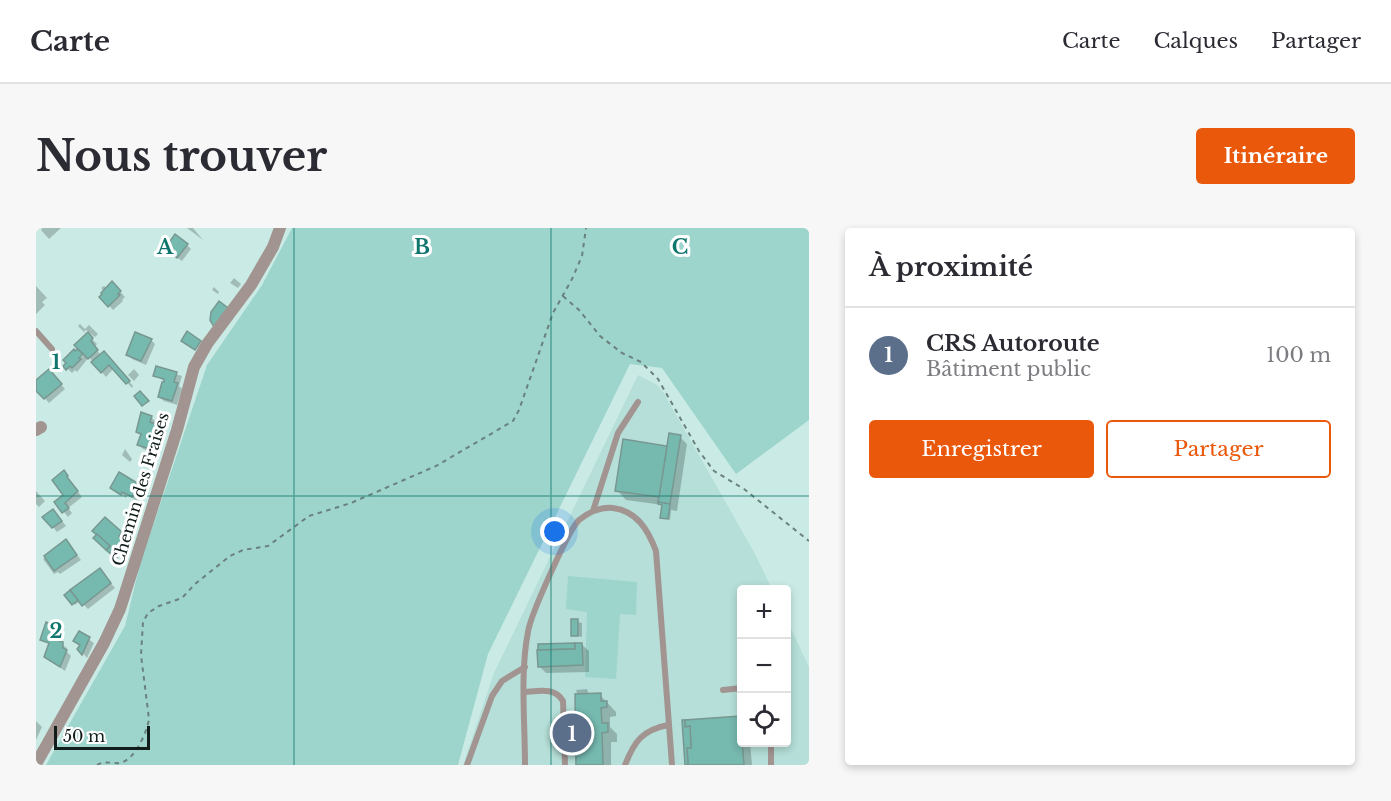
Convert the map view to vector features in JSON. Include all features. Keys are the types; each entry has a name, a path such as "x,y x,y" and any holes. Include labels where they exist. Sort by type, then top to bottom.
{"street":[{"name":"Chemin des Fraises","path":"36,764 104,643 120,609 177,430 194,367 207,344 250,285 273,247 280,228"}],"lane":[{"path":"36,331 52,349"},
{"path":"593,511 618,433 638,402"},
{"path":"525,765 525,649 531,617 577,521 593,511 607,508 622,509 636,518 648,530 656,551 672,765"},
{"path":"467,765 492,696 502,681 525,667"},
{"path":"723,690 737,688"},
{"path":"525,692 552,691 563,701 566,765"},
{"path":"625,765 633,744 652,728 668,725"},
{"path":"771,747 771,765"}],"path":[{"path":"97,765 102,762 126,761 144,738 148,728 149,719 141,655 142,622 148,613 159,606 182,598 195,584 230,556 243,550 268,546 309,516 351,502 436,466 513,421 519,410 553,313 582,256 586,228"},
{"path":"563,296 579,310 600,336 622,353 641,362 658,379 699,451 714,471 744,489 809,541"}],"shaded area":[{"path":"638,375 657,385 663,392 754,552 770,585 737,585 737,747 791,747 791,629 809,667 809,762 807,765 463,765 494,673"}],"green space":[{"path":"292,228 809,228 809,420 736,474 662,368 630,364 488,654 458,765 46,765 125,626 140,564 207,365 262,285"},
{"path":"568,576 637,582 636,615 620,614 616,679 585,677 587,612 566,609"}],"building":[{"path":"175,234 188,244 177,258 165,248"},
{"path":"112,281 121,291 108,307 99,297"},
{"path":"219,301 228,308 214,327 210,320 211,312"},
{"path":"187,331 201,341 195,350 181,341"},
{"path":"88,332 98,350 88,359 74,345"},
{"path":"135,332 152,339 141,361 126,355"},
{"path":"74,349 83,354 72,368 70,366 66,370 63,366 66,363 63,360"},
{"path":"104,351 130,381 126,384 109,365 101,373 91,362"},
{"path":"156,366 177,372 174,382 178,383 172,401 158,397 164,379 153,376"},
{"path":"49,369 62,384 44,399 36,391 36,380"},
{"path":"140,391 149,401 142,406 134,396"},
{"path":"141,412 152,416 150,422 158,425 150,449 137,445 141,434 136,432"},
{"path":"669,433 681,435 670,504 658,502"},
{"path":"623,439 667,446 659,497 615,491"},
{"path":"64,470 78,491 65,503 69,508 62,513 54,502 63,495 52,480"},
{"path":"119,472 139,484 132,497 122,492 121,495 110,488"},
{"path":"658,502 670,504 668,519 660,518 662,505"},
{"path":"53,509 62,521 52,528 42,517"},
{"path":"105,517 122,532 119,536 124,541 112,555 106,550 110,546 92,531"},
{"path":"97,534 110,546 106,550 93,538"},
{"path":"66,539 77,555 54,571 44,556"},
{"path":"100,568 111,583 82,606 70,590"},
{"path":"70,590 78,600 72,605 64,595"},
{"path":"571,619 578,619 578,636 571,636"},
{"path":"46,622 58,627 53,638 63,642 63,648 67,650 60,667 44,657 49,643 40,640"},
{"path":"79,631 90,637 82,655 77,649 80,645 73,641"},
{"path":"575,643 575,649 538,650 538,644"},
{"path":"575,643 582,643 583,665 538,667 537,650 575,649"},
{"path":"601,693 601,701 607,701 607,707 601,708 602,723 608,723 608,732 602,733 603,765 576,765 575,694"},
{"path":"737,716 737,747 743,747 744,765 688,765 687,748 691,748 690,726 685,727 685,720"},
{"path":"682,720 685,720 685,727 690,726 691,748 687,748 688,765 685,765"}],"place":[{"name":"CRS Autoroute","path":"572,733"}]}
